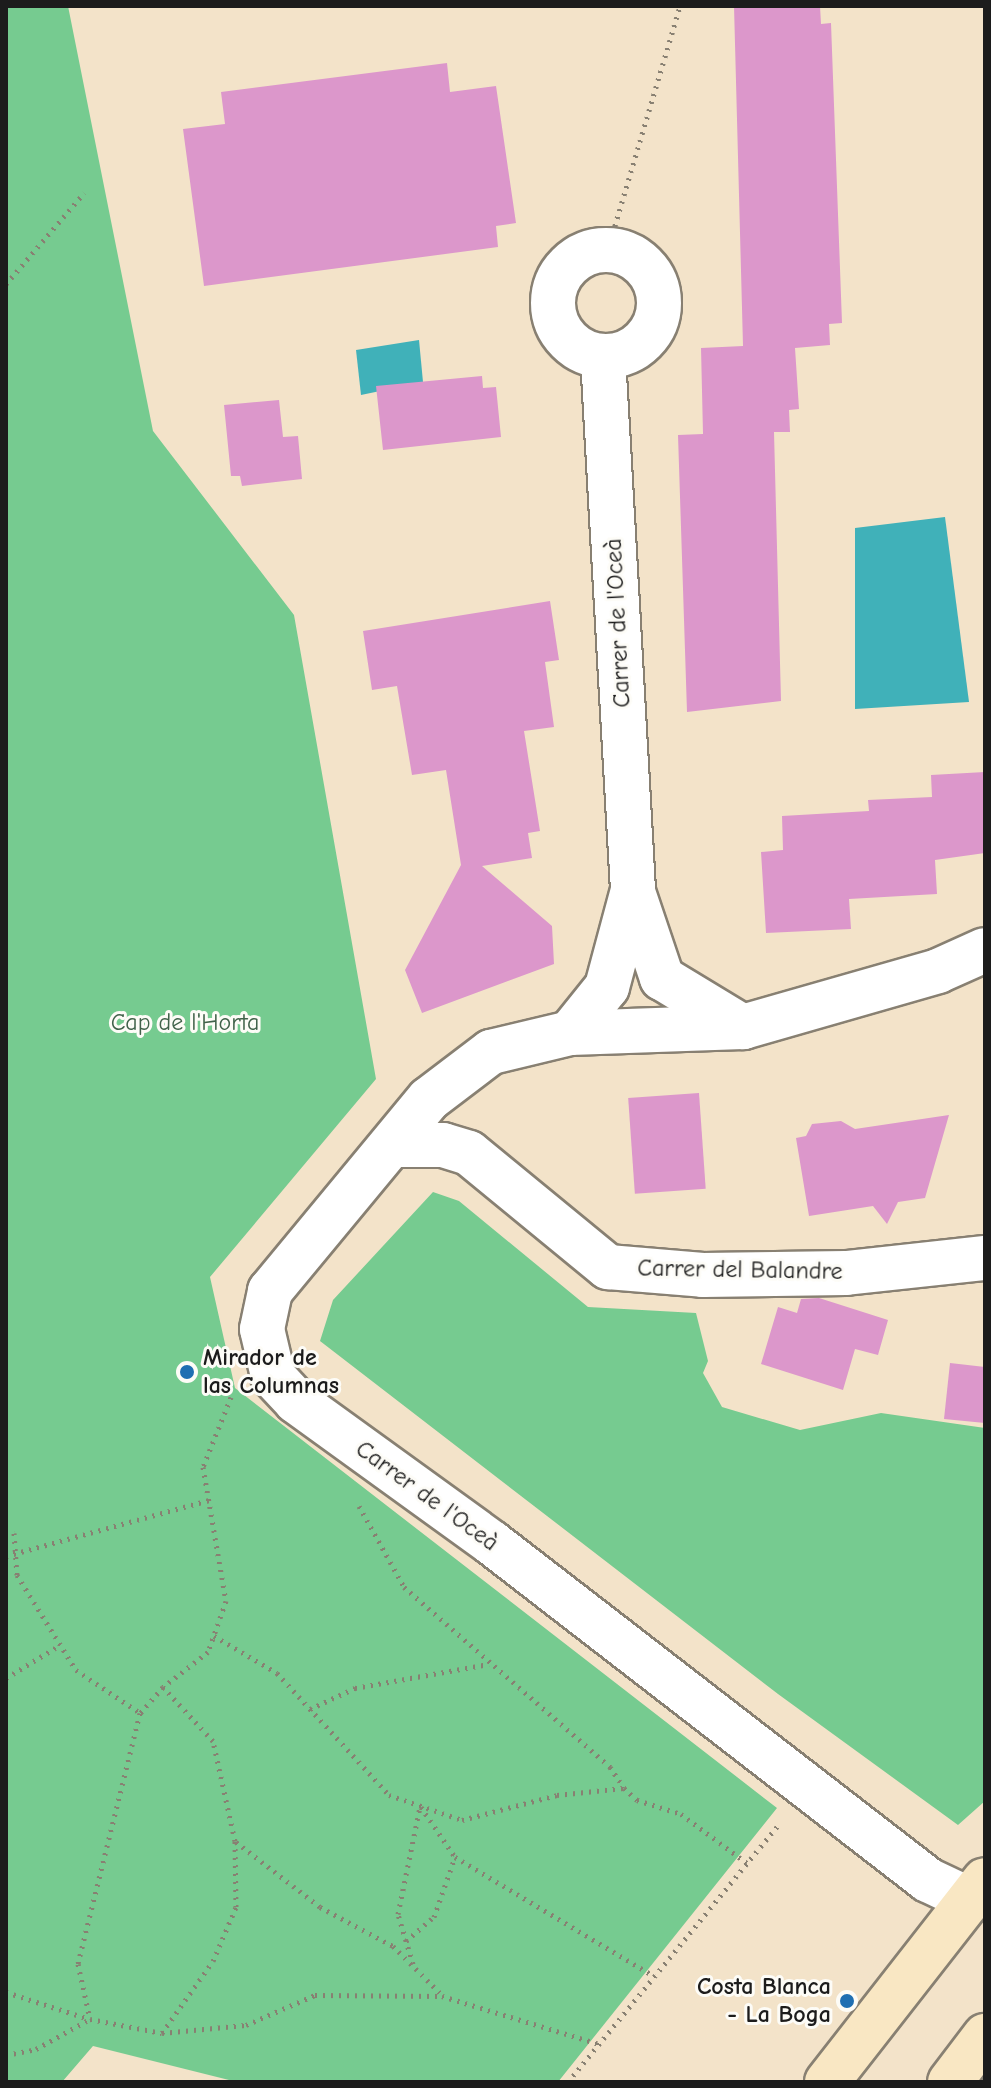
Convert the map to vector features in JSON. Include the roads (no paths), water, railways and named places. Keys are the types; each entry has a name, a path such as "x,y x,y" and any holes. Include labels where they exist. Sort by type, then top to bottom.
{"street":[{"path":"608,249 628,254 646,266 657,285 660,305 655,325 642,342 603,356 578,349 565,337 552,305 562,272 574,259 608,249"},
{"name":"Carrer de l'Oceà","path":"603,356 633,890 662,978 743,1027"},
{"name":"Carrer de l'Oceà","path":"570,1033 607,987 633,890"},
{"name":"Carrer de l'Oceà","path":"979,1893 928,1880 492,1543 296,1401 273,1376 262,1329 270,1291 429,1099 491,1052 570,1033 743,1027 938,971 985,950"},
{"name":"Carrer del Balandre","path":"392,1145 443,1145 469,1153 608,1267 703,1275 846,1273 985,1258"},
{"path":"827,2082 979,1893"},
{"path":"950,2082 985,2036"}],"water":[{"path":"419,340 423,382 361,395 356,350"},
{"path":"945,517 969,702 855,709 855,528"}],"place":[{"name":"Mirador de las Columnas","path":"187,1372"},
{"name":"Costa Blanca - La Boga","path":"847,2001"}],"park label":[{"name":"Cap de l'Horta","path":"185,1023"}]}
